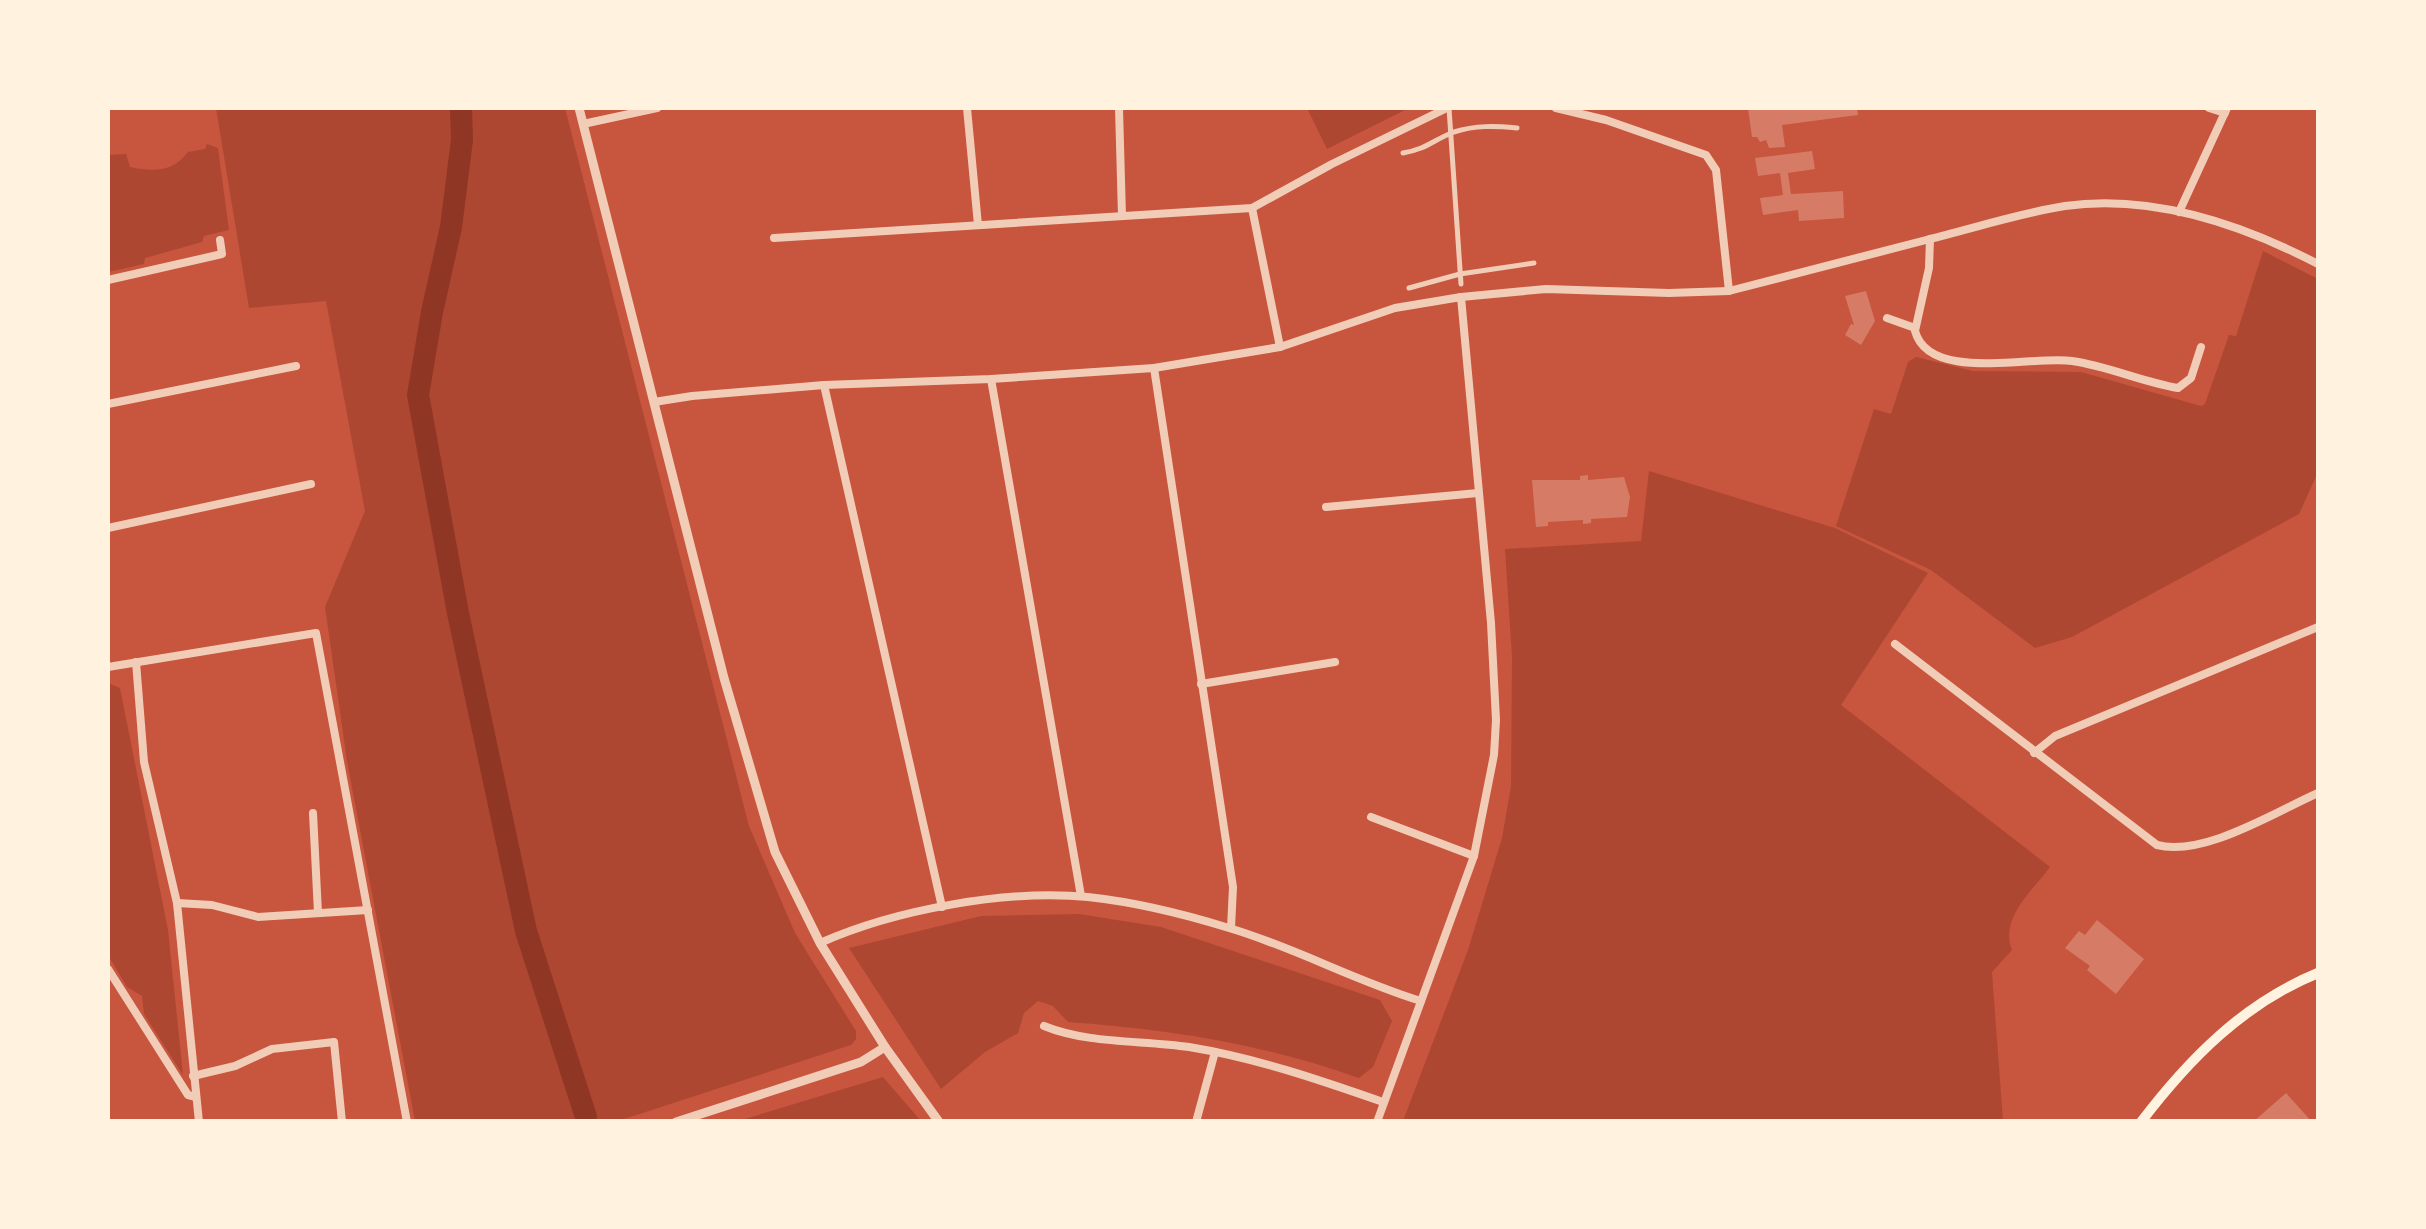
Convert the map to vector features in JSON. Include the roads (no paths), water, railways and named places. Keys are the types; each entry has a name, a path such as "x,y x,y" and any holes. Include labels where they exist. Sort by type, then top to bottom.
{"main road":[{"path":"2141,1122 2167,1088 2218,1035 2257,1006 2318,973"}],"street":[{"path":"579,108 774,852 820,943 885,1047 939,1122"},
{"path":"583,124 657,108"},
{"path":"967,108 978,225"},
{"path":"1120,108 1122,216"},
{"path":"774,238 1252,208 1448,108 1461,284"},
{"path":"1556,108 1606,120 1706,155 1716,170 1730,291"},
{"path":"2179,212 2226,110 2209,108"},
{"path":"1402,153 1424,150 1451,133 1483,125 1517,128"},
{"path":"654,402 824,385 990,380 1154,368 1280,347 1394,308 1461,296 1546,289 1730,291 2066,206 2111,205 2179,212 2232,226 2318,264"},
{"path":"1252,208 1280,347"},
{"path":"1930,239 1929,268 1915,328 1924,348 1956,360 2006,364 2068,360 2178,388 2192,378 2201,347"},
{"path":"108,280 222,254 220,240"},
{"path":"1409,288 1460,274 1534,264"},
{"path":"1376,1122 1474,856 1494,755 1491,623 1461,296"},
{"path":"1887,318 1915,328"},
{"path":"108,404 296,366"},
{"path":"1154,368 1233,887 1230,928"},
{"path":"990,380 1081,896"},
{"path":"824,385 942,907"},
{"path":"108,528 312,484"},
{"path":"1326,507 1478,493"},
{"path":"2034,754 2055,736 2318,627"},
{"path":"108,667 316,633 407,1122"},
{"path":"1895,644 2157,845 2173,849 2215,839 2318,793"},
{"path":"136,662 144,762 178,903 199,1122"},
{"path":"1202,684 1335,662"},
{"path":"313,814 318,913"},
{"path":"1371,818 1474,856"},
{"path":"820,943 858,926 942,907 1003,899 1081,896 1230,928 1421,1001"},
{"path":"178,903 212,905 258,917 368,910"},
{"path":"108,969 188,1095 196,1097"},
{"path":"1044,1026 1066,1035 1135,1040 1242,1056 1384,1102"},
{"path":"193,1076 235,1066 272,1049 334,1042 342,1122"},
{"path":"676,1122 861,1062 885,1047"},
{"path":"1196,1122 1214,1052"}],"waterway":[{"path":"461,108 462,140 451,227 418,395 458,613 526,931 586,1117"}]}
